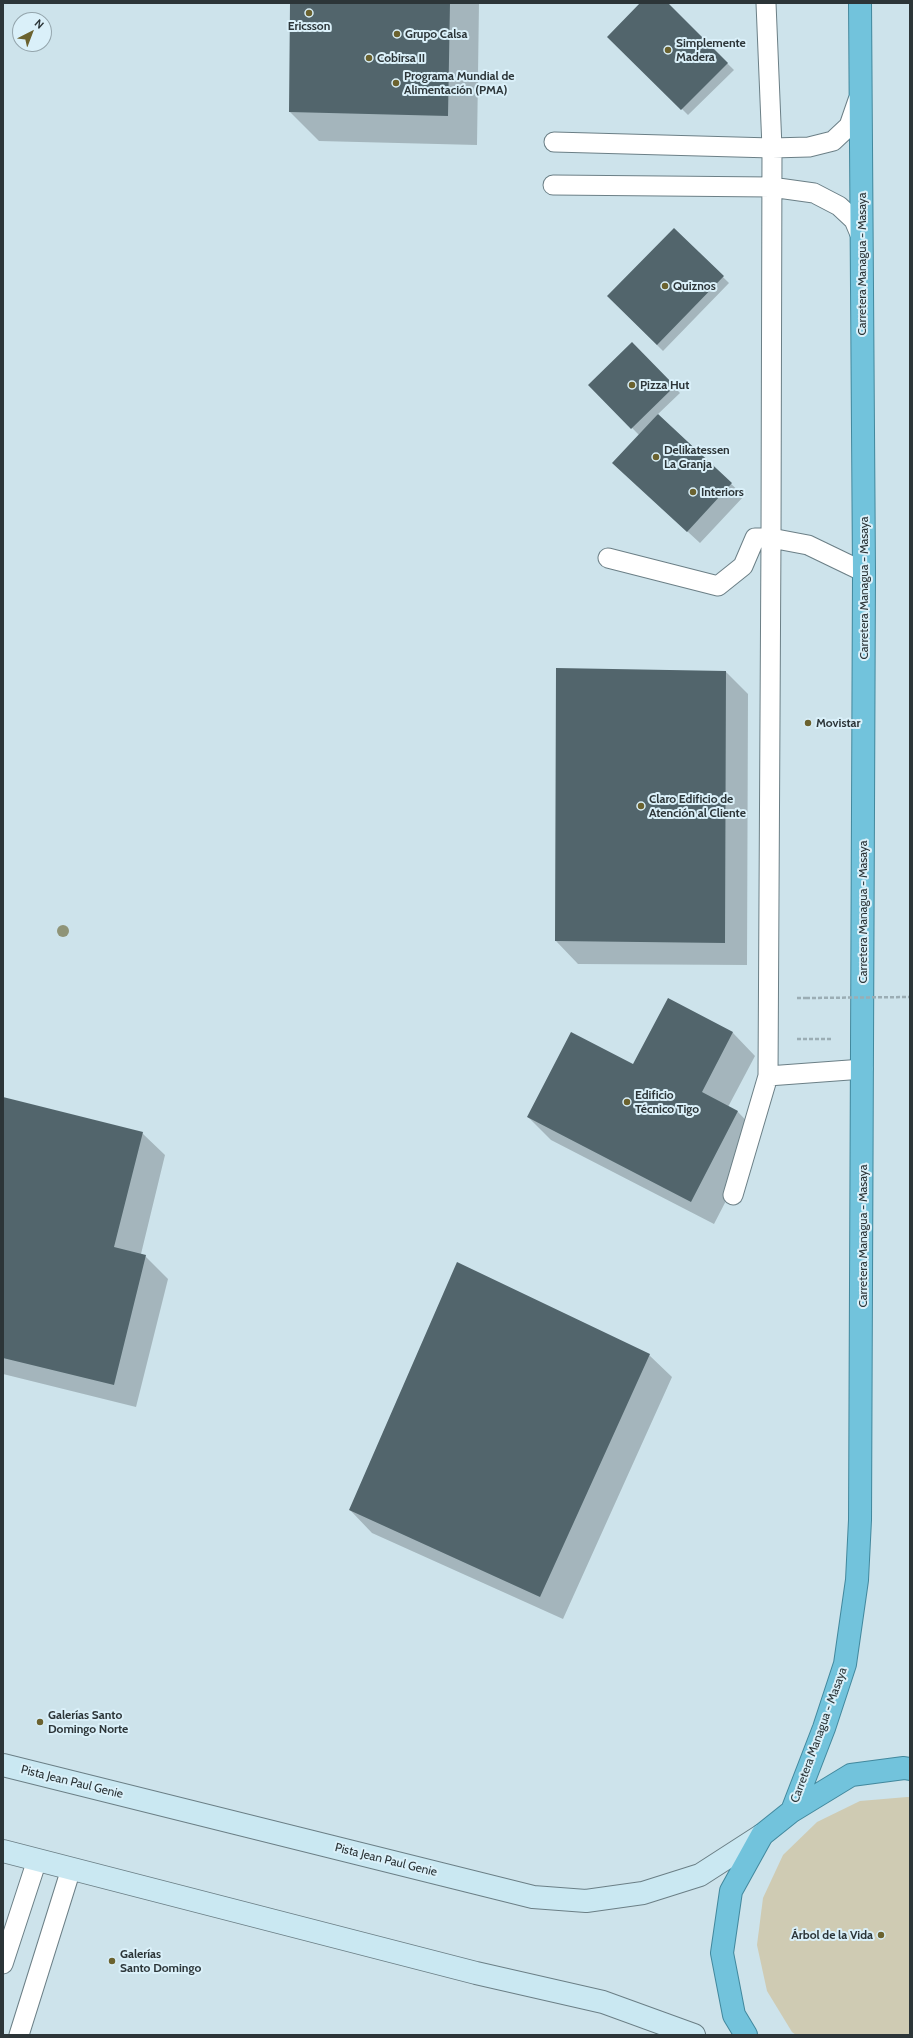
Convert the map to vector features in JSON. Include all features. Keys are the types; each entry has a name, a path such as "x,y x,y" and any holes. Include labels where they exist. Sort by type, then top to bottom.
{"highway":[{"name":"Carretera Managua - Masaya","path":"792,1811 824,1728 845,1664 857,1580 862,1453 864,572 860,3"},
{"path":"746,2035 734,2015 722,1953 731,1891 762,1835 792,1811 852,1775 904,1768 910,1769"}],"main road":[{"name":"Pista Jean Paul Genie","path":"3,1765 533,1897 586,1901 643,1893 700,1875 762,1835"},
{"path":"3,1851 476,1973 603,2002 694,2035"}],"lane":[{"path":"733,1195 768,1076 772,148 766,3"},
{"path":"554,142 772,148 809,147 833,142 849,126 861,93"},
{"path":"553,185 771,186 814,193 838,206 854,220 862,239"},
{"path":"608,558 718,586 743,566 755,538 771,538 808,545 864,572"},
{"path":"768,1076 864,1069"},
{"path":"3,1964 37,1860"},
{"path":"19,2035 71,1869"}],"path":[{"path":"797,998 910,997"}],"shaded area":[{"path":"910,1797 910,2035 796,2035 792,2032 767,1991 757,1945 763,1898 783,1855 817,1822 860,1801"}],"building":[{"name":"Cobirsa II","path":"290,3 450,3 448,116 289,112"},
{"name":"Simplemente Madera","path":"640,3 668,3 728,63 681,110 607,37"},
{"name":"Quiznos","path":"674,228 724,276 657,345 607,296"},
{"name":"Pizza Hut","path":"632,342 675,386 631,429 588,385"},
{"path":"658,414 732,483 687,532 612,463"},
{"name":"Claro Edificio de Atención al Cliente","path":"556,668 726,671 725,943 555,941"},
{"name":"Edificio Técnico Tigo","path":"668,998 733,1032 702,1092 738,1111 691,1202 527,1117 571,1032 633,1064"},
{"path":"3,1097 143,1132 114,1247 146,1255 114,1385 3,1358"},
{"path":"457,1262 650,1354 540,1597 349,1510"}],"place":[{"name":"Ericsson","path":"309,13"},
{"name":"Grupo Calsa","path":"397,34"},
{"name":"Simplemente Madera","path":"668,50"},
{"name":"Cobirsa II","path":"369,58"},
{"name":"Programa Mundial de Alimentación (PMA)","path":"396,83"},
{"name":"Quiznos","path":"665,286"},
{"name":"Pizza Hut","path":"632,385"},
{"name":"Delikatessen La Granja","path":"656,457"},
{"name":"Interiors","path":"693,492"},
{"name":"Movistar","path":"808,723"},
{"name":"Claro Edificio de Atención al Cliente","path":"641,806"},
{"name":"Edificio Técnico Tigo","path":"627,1102"},
{"name":"Galerías Santo Domingo Norte","path":"40,1722"},
{"name":"Árbol de la Vida","path":"881,1935"},
{"name":"Galerías Santo Domingo","path":"112,1961"}]}
